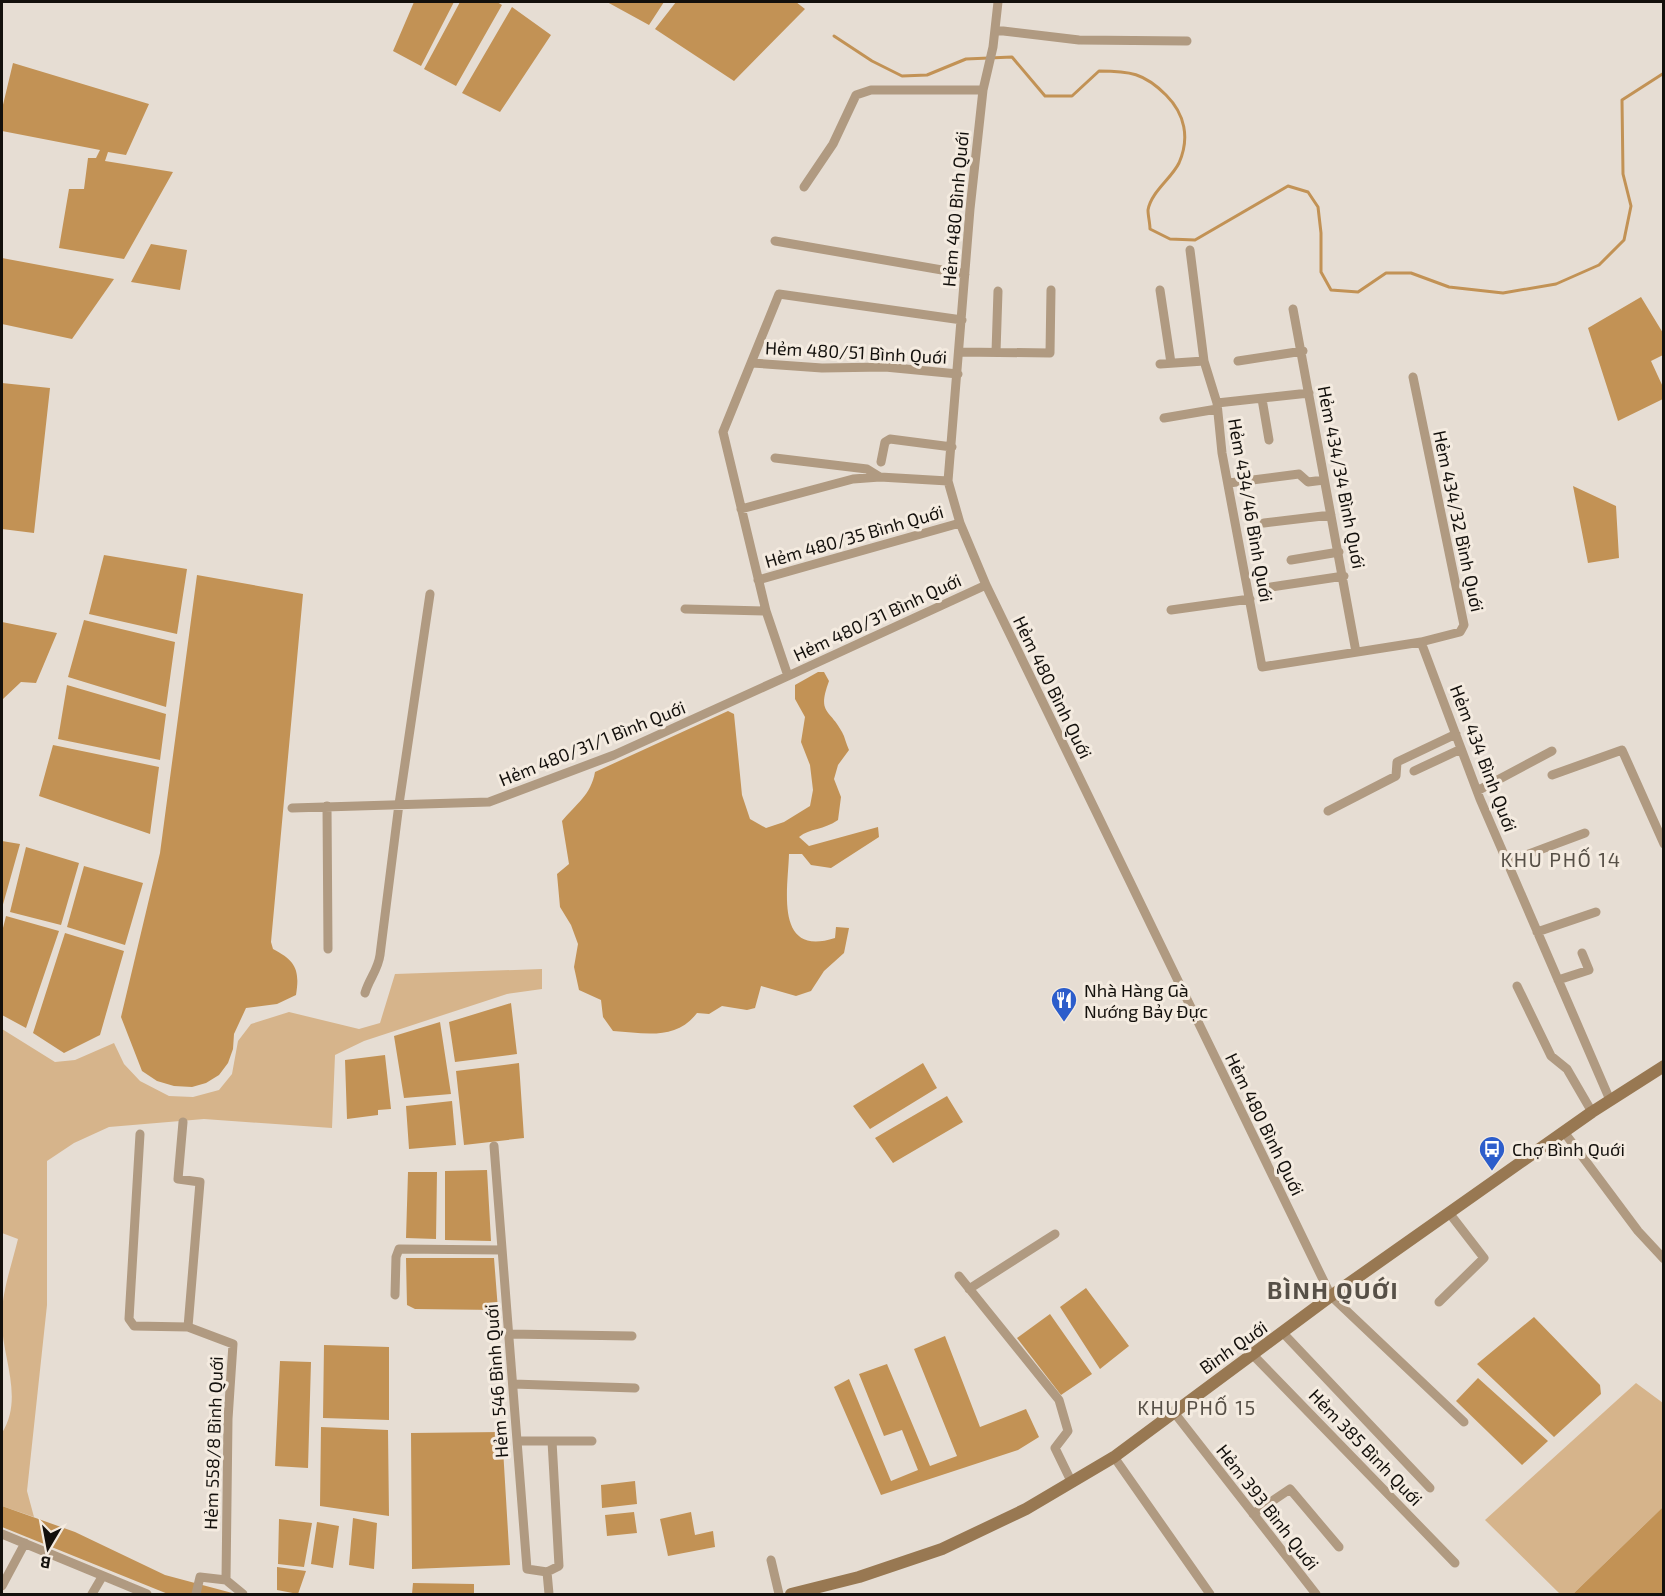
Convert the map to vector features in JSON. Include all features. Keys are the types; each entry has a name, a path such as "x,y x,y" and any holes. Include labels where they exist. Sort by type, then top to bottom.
{"main road":[{"name":"Bình Quới","path":"791,1594 859,1577 942,1549 1026,1509 1072,1483 1114,1457 1331,1296 1592,1112 1664,1066"}],"street":[{"name":"Hẻm 480 Bình Quới","path":"998,2 993,47 985,73 983,90 948,482 960,523 986,585 1331,1296"},
{"path":"995,30 1079,40 1187,41"},
{"path":"804,187 833,144 856,95 871,90 983,90"},
{"path":"775,241 965,274"},
{"name":"Hẻm 434/46 Bình Quới","path":"1190,250 1204,361 1217,406 1262,667 1356,652"},
{"path":"960,352 1050,354 1051,290"},
{"path":"1160,290 1166,364 1204,361"},
{"path":"996,352 998,291"},
{"path":"752,363 779,294 962,320"},
{"name":"Hẻm 434/34 Bình Quới","path":"1293,309 1303,351 1356,652"},
{"path":"1238,361 1303,351"},
{"name":"Hẻm 480/51 Bình Quới","path":"752,363 822,368 885,367 958,374"},
{"name":"Hẻm 480/31 Bình Quới","path":"752,363 723,432 766,611 788,676 986,585"},
{"name":"Hẻm 434/32 Bình Quới","path":"1413,377 1464,625 1460,632 1421,642"},
{"path":"1164,418 1217,406 1310,393"},
{"path":"1262,399 1269,440"},
{"path":"881,462 885,442 890,439 952,447"},
{"path":"775,458 867,469 880,477"},
{"path":"1229,483 1299,474 1308,482 1324,480"},
{"path":"741,509 853,479 880,477 948,482"},
{"path":"1264,523 1331,515"},
{"name":"Hẻm 480/35 Bình Quới","path":"758,580 960,523"},
{"path":"1291,560 1339,552"},
{"path":"1271,587 1344,576"},
{"path":"365,993 368,983 378,968 430,594"},
{"path":"1171,610 1250,599"},
{"path":"685,609 766,611"},
{"path":"1356,652 1421,642"},
{"name":"Hẻm 434 Bình Quới","path":"1421,642 1477,791 1610,1100"},
{"name":"Hẻm 480/31/1 Bình Quới","path":"292,808 489,802 603,759 788,676"},
{"path":"1328,812 1396,776 1397,762 1456,734"},
{"path":"1414,771 1461,749"},
{"path":"1552,775 1622,750 1664,844"},
{"path":"1477,791 1552,751"},
{"path":"327,806 328,949"},
{"path":"1507,862 1586,833"},
{"path":"1538,932 1596,912"},
{"path":"1558,981 1589,970 1582,953"},
{"path":"1517,986 1551,1056 1568,1069 1592,1112"},
{"path":"183,1122 178,1179 200,1182 188,1327"},
{"path":"1564,1132 1638,1231 1664,1259"},
{"name":"Hẻm 558/8 Bình Quới","path":"140,1134 129,1318 134,1326 188,1327 233,1344 228,1419 226,1580"},
{"name":"Hẻm 546 Bình Quới","path":"494,1146 527,1569 548,1572"},
{"path":"1439,1302 1484,1258 1450,1214"},
{"path":"969,1289 1055,1234"},
{"path":"395,1295 396,1257 399,1249 502,1250"},
{"path":"959,1276 1059,1401 1068,1431 1055,1448 1072,1483"},
{"path":"1331,1296 1464,1422"},
{"path":"1283,1333 1430,1488"},
{"path":"508,1334 632,1336"},
{"name":"Hẻm 385 Bình Quới","path":"1253,1355 1455,1563"},
{"path":"513,1384 635,1388"},
{"name":"Hẻm 393 Bình Quới","path":"1173,1411 1316,1594"},
{"path":"517,1441 592,1441"},
{"path":"549,1594 548,1572 559,1566 552,1441"},
{"path":"1114,1457 1208,1594"},
{"path":"1253,1514 1290,1489 1339,1547"},
{"path":"2,1534 147,1594"},
{"path":"2,1586 25,1543"},
{"path":"771,1560 779,1594"},
{"path":"92,1594 102,1576"},
{"path":"196,1594 200,1577 226,1580 242,1594"}],"shaded area":[{"path":"414,2 454,2 421,66 393,51"},
{"path":"460,2 497,2 502,5 456,86 424,69"},
{"path":"607,2 664,2 649,25"},
{"path":"676,2 796,2 805,9 734,81 655,29"},
{"path":"512,7 551,35 500,112 462,93"},
{"path":"13,63 149,104 126,155 108,152 105,161 173,172 124,259 59,248 69,189 84,189 88,158 96,158 100,150 2,131 2,109"},
{"path":"151,244 187,250 180,290 131,282"},
{"path":"2,258 114,279 72,339 2,324"},
{"path":"1641,297 1663,333 1663,355 1651,361 1663,387 1663,399 1618,421 1588,328"},
{"path":"2,383 50,388 34,533 2,529"},
{"path":"1573,486 1616,506 1619,558 1588,563"},
{"path":"104,555 187,569 177,634 89,614"},
{"path":"197,575 303,594 271,942 273,949 287,958 295,967 296,995 277,1004 246,1008 234,1034 233,1049 228,1063 219,1075 206,1083 192,1087 174,1086 157,1081 142,1071 121,1017 160,853"},
{"path":"84,620 175,642 166,707 68,677"},
{"path":"2,622 57,633 36,683 21,682 3,699"},
{"path":"818,672 824,672 829,681 824,705 842,732 849,750 838,765 834,779 841,797 838,820 799,837 809,846 878,827 879,837 831,868 811,865 802,854 789,854 787,901 793,929 802,938 815,942 835,938 836,927 849,928 844,953 824,971 811,991 796,996 761,986 755,1008 747,1010 722,1006 709,1014 697,1013 689,1022 669,1032 648,1034 613,1031 603,1017 601,1000 579,990 574,967 578,944 571,925 560,907 557,874 569,864 562,821 582,799 590,787 595,772 728,711 734,714 742,795 750,819 766,828 784,822 810,806 813,790 810,765 801,742 805,717 795,699 795,685"},
{"path":"67,685 166,714 160,760 58,739"},
{"path":"53,745 159,767 150,834 39,796"},
{"path":"2,841 20,844 2,908"},
{"path":"26,847 79,863 61,925 10,912"},
{"path":"84,866 143,883 125,945 67,927"},
{"path":"6,916 59,931 26,1028 2,1015 2,932"},
{"path":"65,933 124,951 100,1035 64,1053 33,1033"},
{"path":"542,969 542,989 507,994 364,1041 335,1055 332,1128 204,1119 109,1127 74,1143 47,1161 47,1305 27,1491 34,1517 2,1506 2,1433 9,1419 12,1390 2,1331 2,1307 18,1239 2,1233 2,1029 55,1062 75,1060 114,1043 124,1064 140,1081 169,1096 193,1097 219,1090 232,1074 238,1041 251,1024 289,1012 359,1029 380,1023 395,974"},
{"path":"511,1003 517,1054 455,1062 449,1022"},
{"path":"440,1022 451,1094 404,1098 394,1036"},
{"path":"385,1055 391,1109 378,1110 378,1115 347,1119 345,1060"},
{"path":"519,1063 524,1138 464,1145 456,1071"},
{"path":"923,1063 937,1088 870,1129 853,1106"},
{"path":"947,1096 963,1122 893,1163 875,1138"},
{"path":"452,1101 456,1145 409,1149 406,1106"},
{"path":"487,1170 491,1241 445,1240 445,1171"},
{"path":"408,1172 437,1172 436,1239 406,1238"},
{"path":"406,1258 494,1258 498,1310 415,1309 407,1305"},
{"path":"1086,1288 1129,1346 1100,1369 1060,1307"},
{"path":"1050,1314 1092,1374 1061,1395 1017,1338"},
{"path":"1534,1317 1600,1385 1601,1394 1554,1437 1477,1364"},
{"path":"945,1336 980,1427 1026,1409 1039,1437 1018,1450 881,1495 834,1387 849,1379 891,1481 918,1470 902,1430 884,1436 859,1374 887,1364 930,1466 957,1456 914,1349"},
{"path":"324,1345 389,1347 389,1420 323,1418"},
{"path":"280,1361 311,1362 308,1468 275,1466"},
{"path":"1478,1378 1548,1441 1522,1465 1456,1401"},
{"path":"1636,1383 1663,1403 1663,1507 1573,1594 1560,1594 1485,1520"},
{"path":"321,1427 388,1430 389,1516 320,1506"},
{"path":"502,1432 510,1565 412,1569 411,1433"},
{"path":"635,1481 637,1504 602,1508 601,1485"},
{"path":"2,1506 75,1532 165,1575 236,1594 168,1594 2,1527"},
{"path":"1663,1507 1663,1594 1573,1594"},
{"path":"634,1512 637,1533 607,1536 605,1515"},
{"path":"691,1512 695,1535 713,1531 715,1547 668,1556 660,1519"},
{"path":"353,1518 377,1523 374,1569 349,1565"},
{"path":"279,1519 312,1523 304,1567 278,1564"},
{"path":"317,1522 339,1526 333,1568 311,1564"},
{"path":"277,1567 306,1571 298,1594 277,1590"},
{"path":"413,1583 474,1584 474,1594 412,1594"}],"waterway":[{"path":"834,36 872,61 902,76 927,75 966,59 1012,57 1045,96 1072,96 1099,71 1128,73 1143,78 1166,95 1178,110 1185,136 1179,163 1150,203 1148,210 1150,229 1170,239 1195,240 1288,186 1308,192 1318,207 1321,272 1331,290 1358,292 1386,273 1411,273 1449,287 1503,293 1556,284 1599,265 1624,240 1631,206 1623,174 1622,100 1664,73"}],"place":[{"name":"Nhà Hàng Gà Nướng Bảy Đực","path":"1064,1023"},
{"name":"Chợ Bình Quới","path":"1492,1172"}],"district":[{"name":"KHU PHỐ 14","path":"1561,859"},
{"name":"BÌNH QUỚI","path":"1333,1289"},
{"name":"KHU PHỐ 15","path":"1197,1407"}]}
